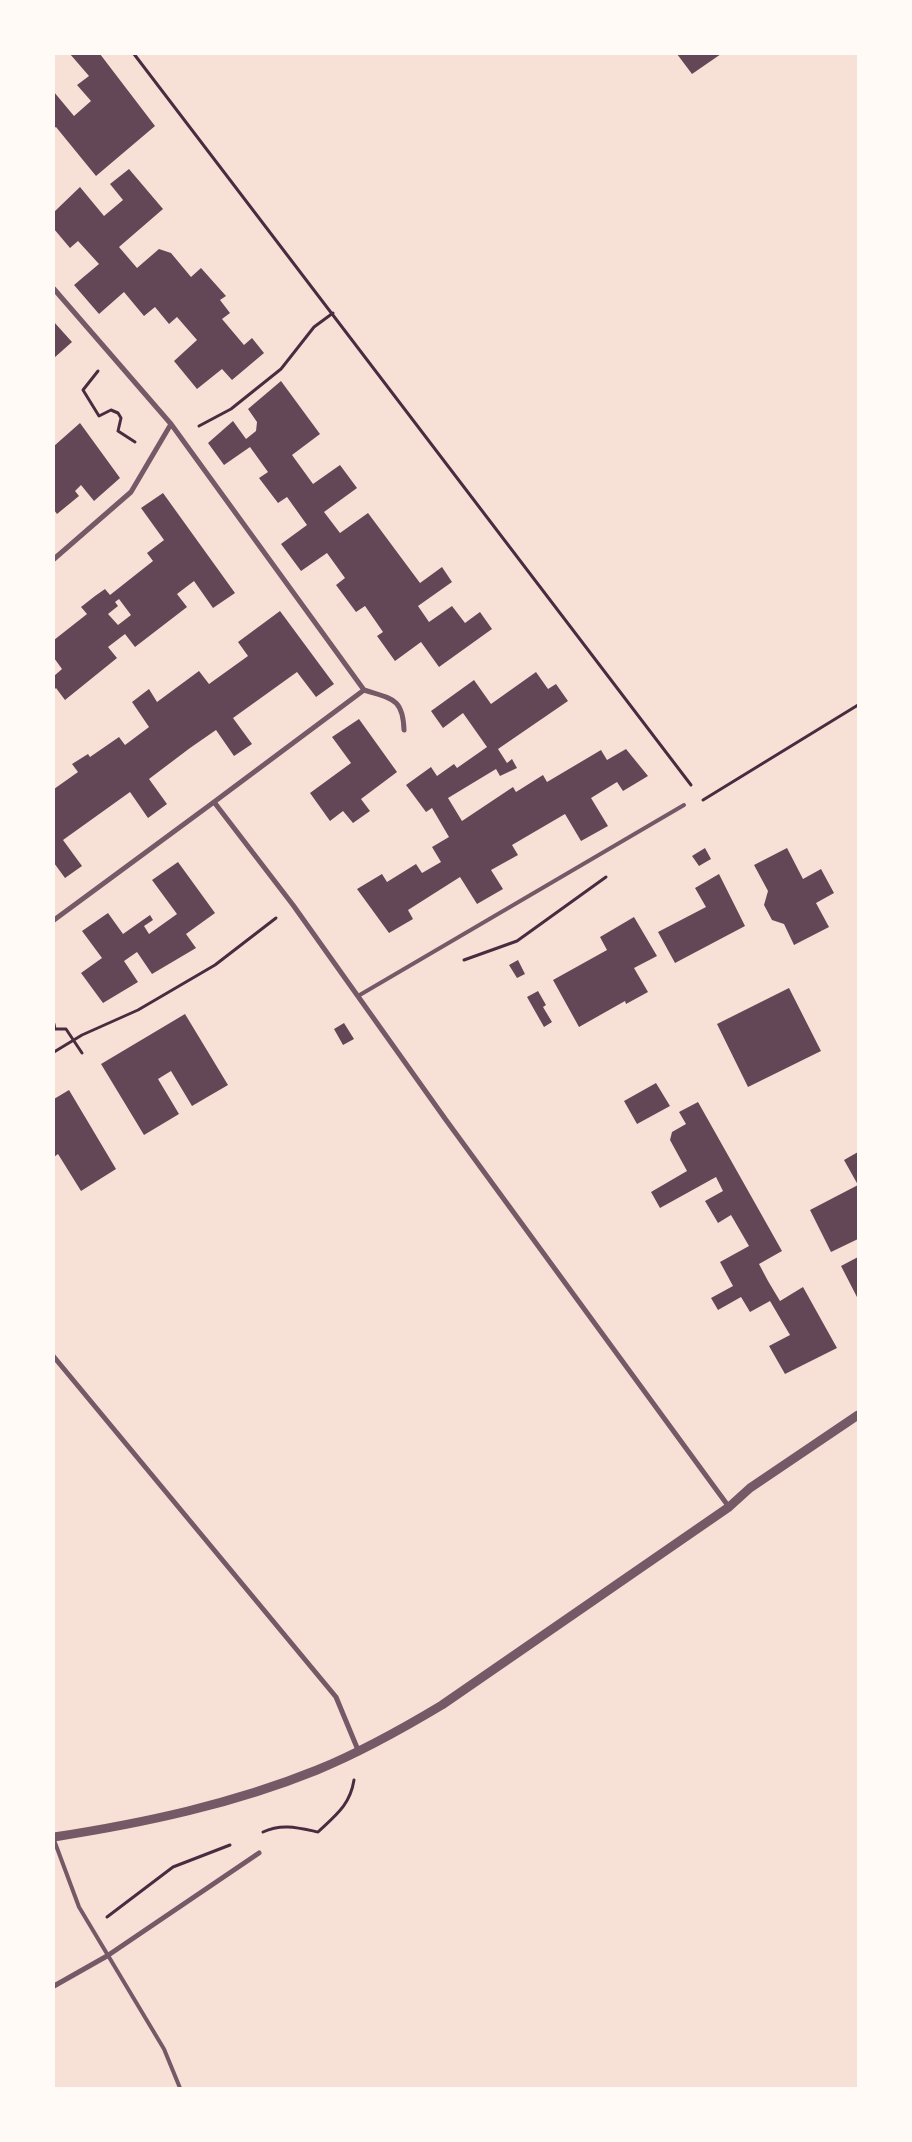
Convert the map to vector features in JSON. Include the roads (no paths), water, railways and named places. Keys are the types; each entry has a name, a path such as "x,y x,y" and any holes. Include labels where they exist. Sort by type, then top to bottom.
{"street":[{"path":"54,289 171,424 364,690 396,702 403,712 404,730"},
{"path":"54,559 131,492 171,424"},
{"path":"54,920 364,690"},
{"path":"214,802 293,905 452,1128 729,1507"},
{"path":"54,1357 336,1697 358,1750"},
{"path":"54,1838 190,1812 318,1769 396,1732 442,1706 729,1507 750,1488 858,1415"},
{"path":"54,1986 107,1956 259,1853"}],"lane":[{"path":"358,996 684,805"},
{"path":"54,1838 79,1907 164,2049 180,2088"}]}
